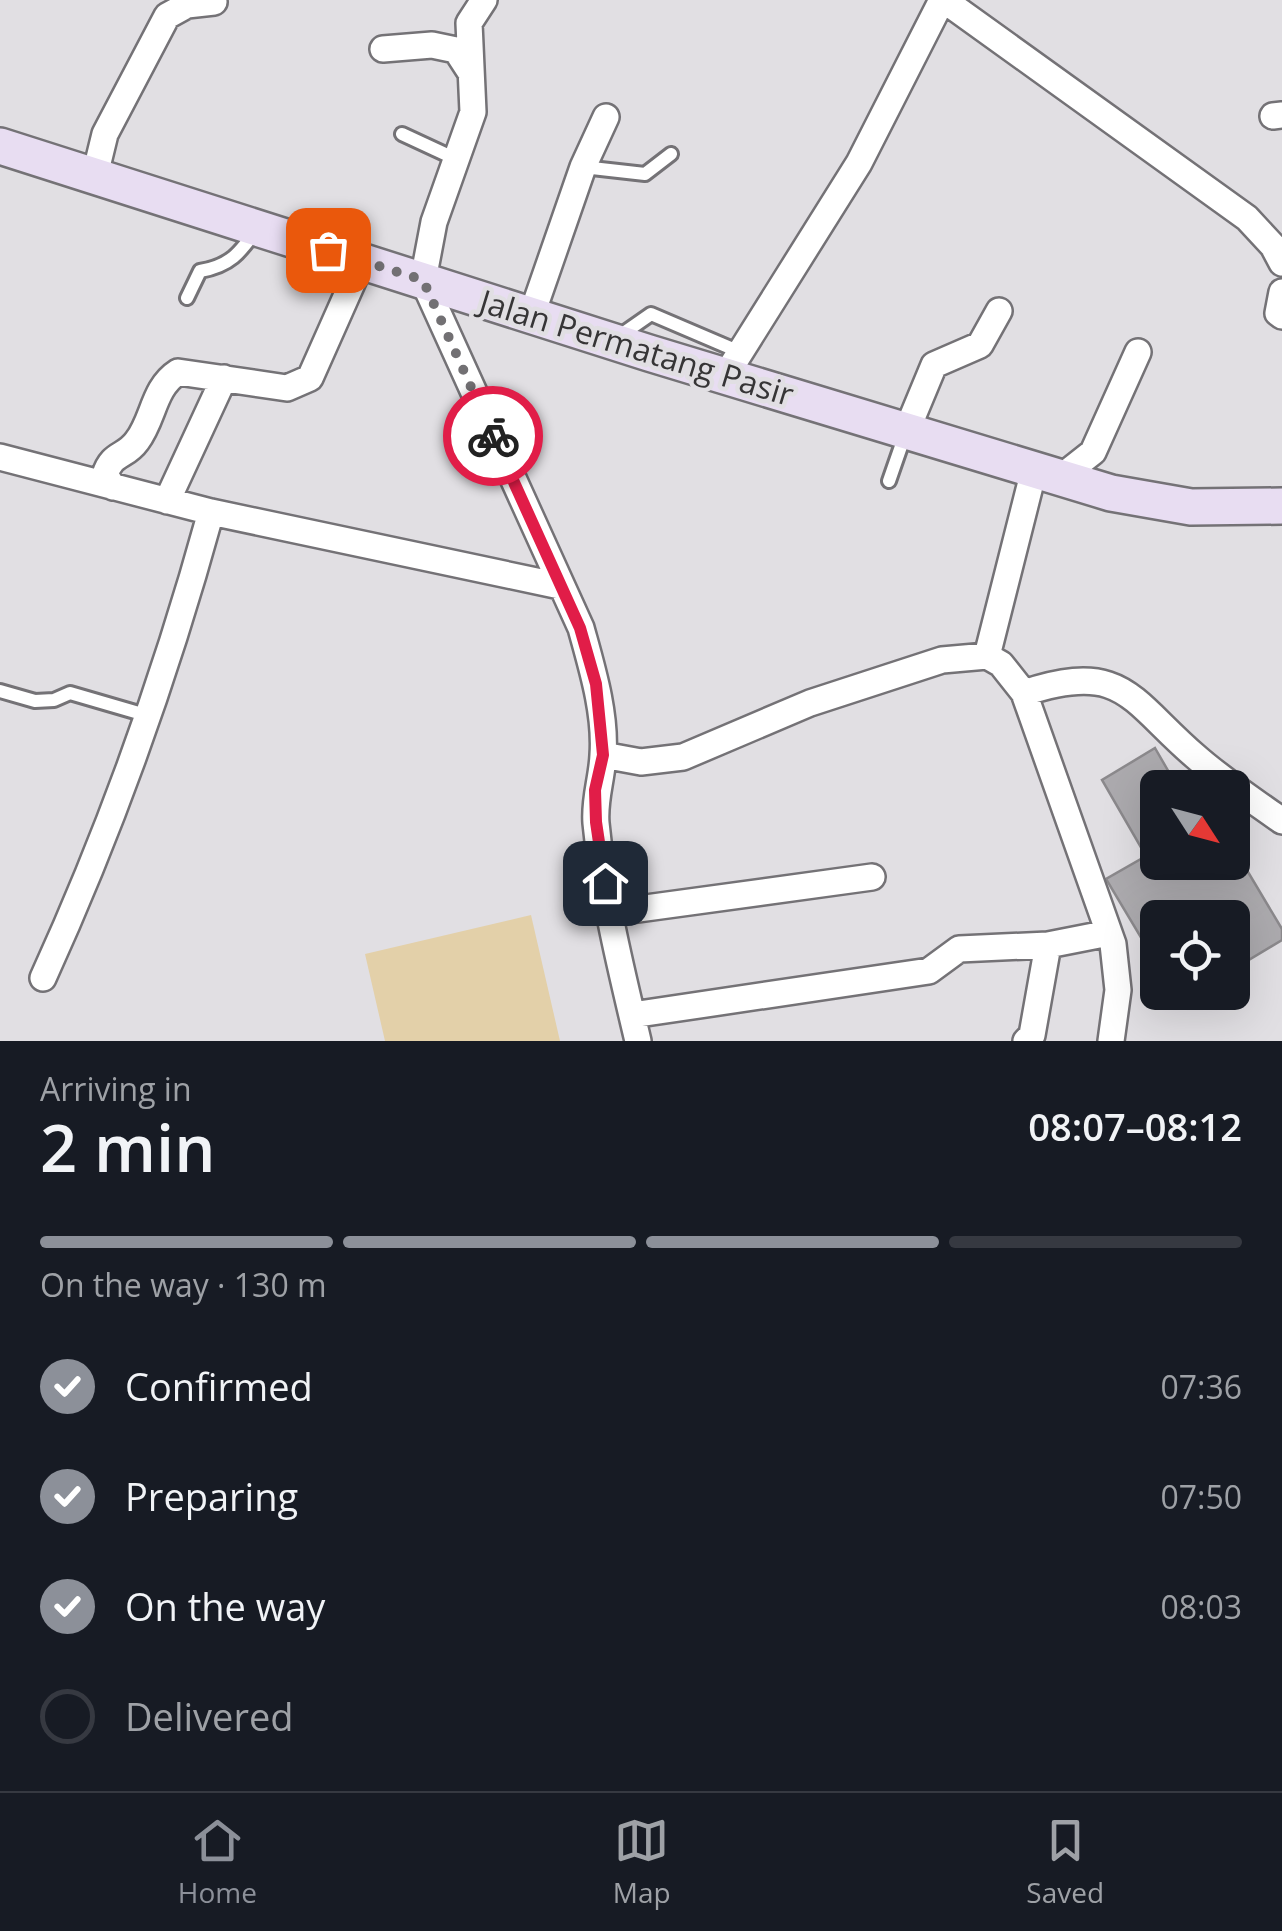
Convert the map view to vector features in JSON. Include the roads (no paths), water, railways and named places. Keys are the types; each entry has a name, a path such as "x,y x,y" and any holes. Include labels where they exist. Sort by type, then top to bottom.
{"main road":[{"name":"Jalan Permatang Pasir","path":"0,146 612,342 733,363 907,430 1110,493 1191,507 1282,506"}],"street":[{"path":"484,0 469,23 473,112 434,222 423,280 580,628 596,684 603,755 595,790 596,822 610,914 638,1041"},
{"path":"733,363 859,163 943,0 1247,218 1274,246 1282,262"},
{"path":"95,175 105,134 168,16 187,5 214,2"},
{"path":"384,49 432,44 456,50 469,70"},
{"path":"532,314 583,167 606,117"},
{"path":"113,486 105,475 109,461 136,442 166,380 178,372 287,388 310,378 362,261"},
{"path":"1282,292 1278,313 1282,316"},
{"path":"907,430 934,365 980,345 999,311"},
{"path":"987,656 1047,474 1093,452 1138,352"},
{"path":"167,501 224,378"},
{"path":"0,456 210,512 560,586"},
{"path":"43,978 86,884 174,648 210,512"},
{"path":"603,755 641,762 683,756 810,703 942,660 987,656 1000,664 1024,693 1109,933 1118,990 1111,1041"},
{"path":"1024,693 1085,680 1126,691 1150,709 1195,756 1282,821"},
{"path":"610,914 872,877"},
{"path":"632,1015 929,971 959,949 1048,945 1109,933"},
{"path":"1026,1041 1032,1035 1048,945"}],"lane":[{"path":"402,134 458,160"},
{"path":"583,167 644,174 671,154"},
{"path":"187,298 200,271 221,268 235,259 259,227"},
{"path":"889,481 907,430"},
{"path":"0,691 35,700 54,700 70,693 149,716"}]}
